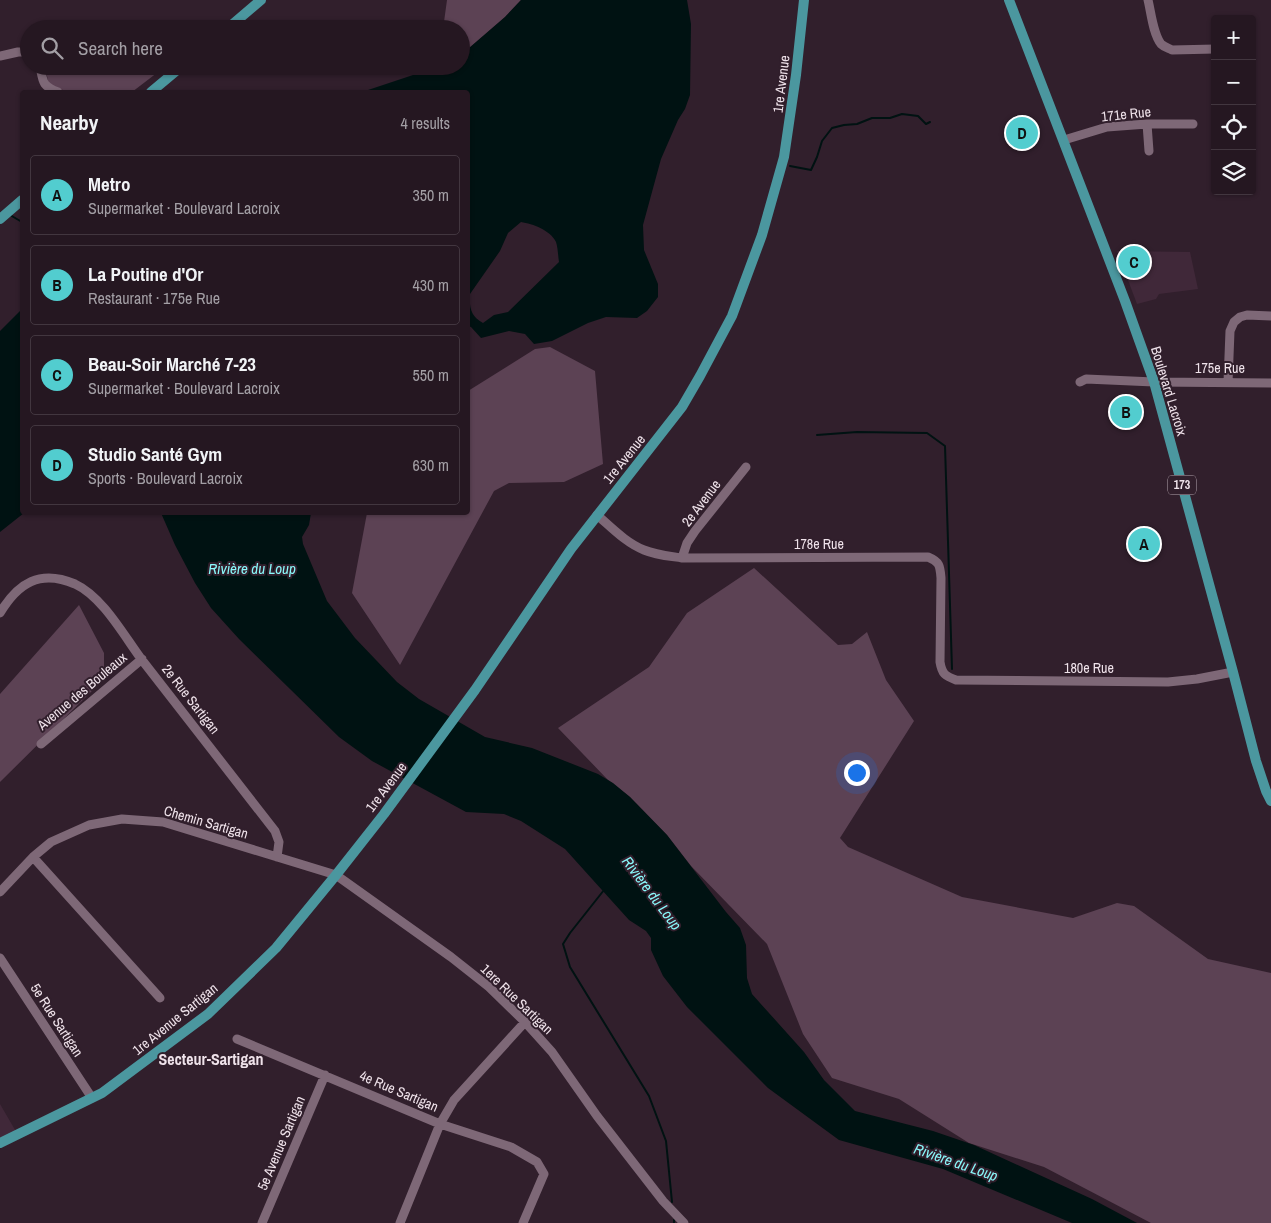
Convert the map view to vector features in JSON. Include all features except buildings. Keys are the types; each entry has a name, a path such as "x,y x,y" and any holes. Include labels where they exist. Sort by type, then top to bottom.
{"main road":[{"path":"238,20 261,0"},
{"name":"1re Avenue","path":"336,875 384,814 475,690 570,549 682,407 700,376 732,316 762,235 784,157 796,75 804,0"},
{"name":"Boulevard Lacroix","path":"1009,0 1064,140 1154,382 1256,761 1271,801"},
{"path":"153,90 171,75"},
{"path":"0,219 20,202"},
{"name":"1re Avenue Sartigan","path":"0,1144 102,1093 208,1014 276,948 336,875"}],"street":[{"path":"1148,0 1156,35 1166,48 1172,50 1211,49"},
{"path":"0,56 20,52"},
{"path":"42,75 47,88 52,90"},
{"name":"171e Rue","path":"1064,140 1107,127 1147,124 1192,124"},
{"path":"1147,124 1149,151"},
{"path":"1228,382 1230,331 1234,322 1240,317 1271,316"},
{"name":"175e Rue","path":"1080,382 1086,379 1154,382 1271,382"},
{"name":"2e Avenue","path":"682,558 687,543 695,531 746,467"},
{"name":"178e Rue","path":"597,515 627,540 642,549 682,558 928,557 935,560 940,566 940,662 945,676"},
{"name":"2e Rue Sartigan","path":"0,614 18,590 30,582 41,578 57,578 75,584 102,604 142,660 275,831 279,842 277,857"},
{"name":"Avenue des Bouleaux","path":"40,744 142,660"},
{"name":"180e Rue","path":"945,676 956,680 1168,682 1233,672"},
{"name":"Chemin Sartigan","path":"0,892 33,857 51,842 89,825 122,819 163,822 336,875"},
{"path":"33,857 160,998"},
{"name":"1ere Rue Sartigan","path":"336,875 451,957 489,987 525,1022 552,1052 597,1116 664,1201 684,1223"},
{"name":"5e Rue Sartigan","path":"0,958 92,1098"},
{"path":"400,1223 440,1124 454,1100 525,1022"},
{"name":"4e Rue Sartigan","path":"237,1039 440,1124 511,1147 537,1162 544,1174 523,1223"},
{"name":"5e Avenue Sartigan","path":"262,1223 325,1075"}],"shaded area":[{"path":"447,0 521,0 505,17 470,47 470,20 444,20"},
{"path":"47,75 154,75 135,90 63,90 49,86"},
{"path":"1117,251 1190,252 1198,289 1159,294 1156,299 1137,304"},
{"path":"550,347 595,371 603,464 564,482 509,483 494,491 400,665 352,593 367,515 470,515 470,390 535,349"},
{"path":"754,568 838,645 852,644 867,632 886,680 914,721 840,838 848,847 962,897 1073,918 1117,903 1134,906 1208,959 1271,973 1271,1223 1151,1223 1044,1167 969,1143 899,1099 832,1078 803,1034 767,944 691,866 667,835 630,797 608,780 558,728 649,667 687,613"},
{"path":"79,605 104,653 104,679 0,782 0,694"},
{"path":"0,1104 18,1135 0,1143"}],"water":[{"path":"521,0 687,0 691,24 690,95 661,159 643,225 644,250 658,284 658,297 647,311 637,318 606,317 588,323 552,341 534,344 525,334 509,331 481,338 470,327 470,303 472,311 483,323 494,315 508,312 559,262 557,244 550,234 541,228 521,222 508,233 500,251 470,294 470,90 368,90 413,75 470,75 470,47 505,17"},
{"path":"20,311 21,515 0,532 0,331"},
{"name":"Rivière du Loup","path":"162,515 311,515 309,525 302,537 303,544 327,601 355,638 397,682 419,699 485,737 532,748 598,774 630,797 667,835 740,928 746,945 747,978 752,994 804,1052 824,1080 855,1111 933,1131 974,1145 1092,1199 1137,1223 1072,1223 943,1169 839,1140 768,1088 687,1007 663,976 651,950 651,938 646,931 629,920 565,849 521,821 504,814 466,812 372,761 339,737 239,639 211,608 175,545"}],"waterway":[{"path":"790,166 811,170 822,141 832,128 857,124 872,118 890,118 902,114 918,116 926,124 930,122"},
{"path":"10,215 20,221"},
{"path":"817,435 857,432 927,433 945,446 952,669"},
{"path":"604,890 563,944 570,967 649,1096 666,1141 672,1202"}],"place":[{"name":"Studio Santé Gym","path":"1022,133"},
{"name":"Beau-Soir Marché 7-23","path":"1134,262"},
{"name":"La Poutine d'Or","path":"1126,412"},
{"name":"Metro","path":"1144,544"}],"district":[{"name":"Secteur-Sartigan","path":"211,1059"}]}
